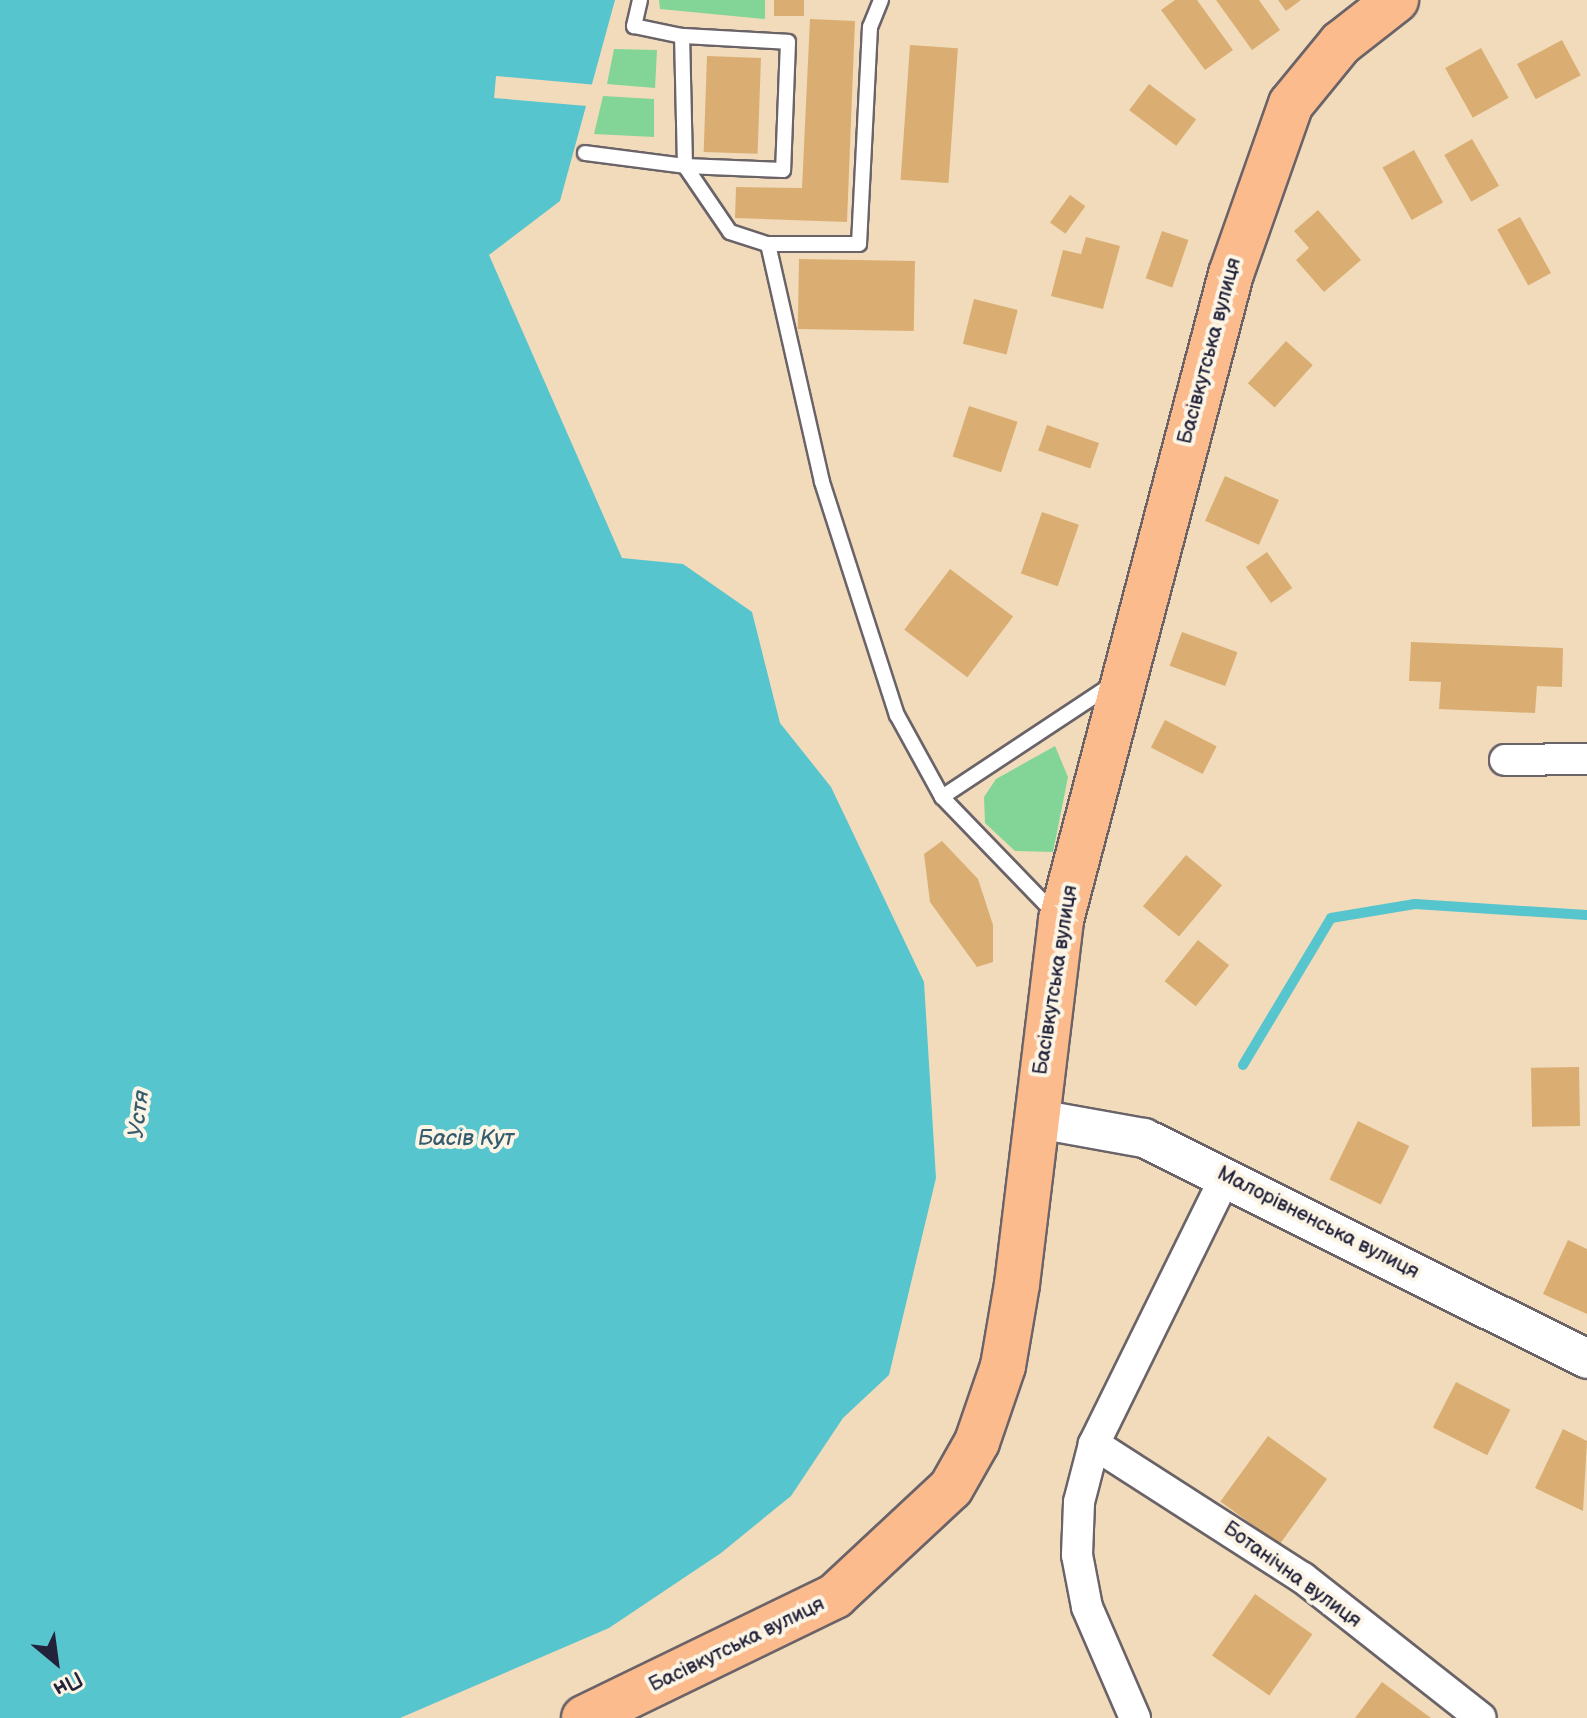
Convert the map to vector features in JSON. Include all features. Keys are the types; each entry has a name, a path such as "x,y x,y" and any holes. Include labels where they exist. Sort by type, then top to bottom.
{"main road":[{"name":"Басівкутська вулиця","path":"584,1718 835,1596 951,1488 1003,1366 1038,1119 1061,920 1120,679 1263,169 1291,104 1341,43 1396,0"}],"street":[{"path":"1505,760 1587,759"},
{"name":"Малорівненська вулиця","path":"1038,1119 1144,1138 1226,1176 1587,1359"},
{"path":"1135,1718 1101,1653 1077,1555 1079,1502 1094,1444 1226,1176"},
{"name":"Ботанічна вулиця","path":"1094,1444 1303,1578 1481,1718"}],"lane":[{"path":"585,153 685,166 783,170 788,42 682,36 634,26 640,0"},
{"path":"682,36 685,166 730,232 768,244 859,244 870,27 881,0"},
{"path":"768,244 822,482 897,715 942,797 1061,920"},
{"path":"942,797 1120,679"}],"green space":[{"path":"659,0 765,0 765,19 660,9"},
{"path":"614,49 657,50 655,88 607,84"},
{"path":"603,96 654,99 654,137 594,134"},
{"path":"1055,746 1068,777 1053,852 1015,851 985,823 984,797 996,779"}],"water":[{"name":"Басів Кут","path":"0,0 615,0 560,201 489,255 622,558 683,564 752,612 780,723 831,787 924,982 936,1178 889,1375 843,1418 791,1496 721,1553 609,1628 400,1718 0,1718"}],"pier":[{"path":"496,76 595,85 593,107 494,98"}],"building":[{"path":"774,0 804,0 804,16 774,16"},
{"path":"1175,0 1197,0 1233,50 1205,70 1161,10"},
{"path":"1216,0 1259,0 1280,30 1252,50"},
{"path":"1278,0 1301,0 1286,11"},
{"path":"810,19 855,21 847,222 735,218 736,187 802,188"},
{"path":"1562,40 1581,75 1536,99 1517,64"},
{"path":"910,45 958,48 948,183 901,180"},
{"path":"1481,48 1509,98 1473,118 1445,68"},
{"path":"707,56 761,58 758,154 704,152"},
{"path":"1149,84 1196,120 1176,146 1129,110"},
{"path":"1472,139 1499,186 1471,202 1444,155"},
{"path":"1414,150 1443,202 1412,220 1383,167"},
{"path":"1070,195 1085,206 1065,234 1050,223"},
{"path":"1318,210 1361,260 1324,292 1296,260 1309,248 1294,231"},
{"path":"1520,217 1551,273 1528,286 1497,230"},
{"path":"1162,231 1188,240 1172,287 1146,278"},
{"path":"1086,237 1120,246 1103,309 1051,296 1063,250 1081,254"},
{"path":"799,259 915,261 914,331 798,329"},
{"path":"974,299 1018,310 1007,355 963,344"},
{"path":"1286,341 1313,365 1275,407 1248,383"},
{"path":"969,406 1018,422 1001,472 953,456"},
{"path":"1047,425 1099,443 1090,468 1038,451"},
{"path":"1225,476 1279,500 1259,545 1205,521"},
{"path":"1042,512 1079,525 1058,586 1021,573"},
{"path":"1267,552 1292,588 1271,603 1246,567"},
{"path":"950,569 1013,617 967,677 904,630"},
{"path":"1182,632 1237,652 1225,686 1170,666"},
{"path":"1411,642 1563,648 1562,687 1537,686 1535,713 1439,709 1441,682 1409,681"},
{"path":"1165,720 1217,746 1203,774 1151,748"},
{"path":"942,841 978,879 993,925 993,962 977,967 930,902 924,854"},
{"path":"1186,855 1222,885 1179,937 1143,906"},
{"path":"1198,940 1229,965 1196,1006 1165,981"},
{"path":"1579,1067 1580,1126 1532,1127 1531,1068"},
{"path":"1358,1121 1409,1146 1381,1204 1330,1179"},
{"path":"1568,1240 1587,1249 1587,1314 1543,1294"},
{"path":"1456,1382 1510,1410 1487,1455 1433,1427"},
{"path":"1563,1429 1587,1441 1583,1511 1535,1488"},
{"path":"1268,1436 1327,1479 1279,1544 1220,1502"},
{"path":"1255,1594 1312,1634 1269,1696 1212,1655"},
{"path":"1382,1682 1431,1718 1355,1718"}],"waterway":[{"path":"1243,1065 1331,918 1415,904 1587,915"}],"water label":[{"name":"Устя","path":"139,1114"}]}
